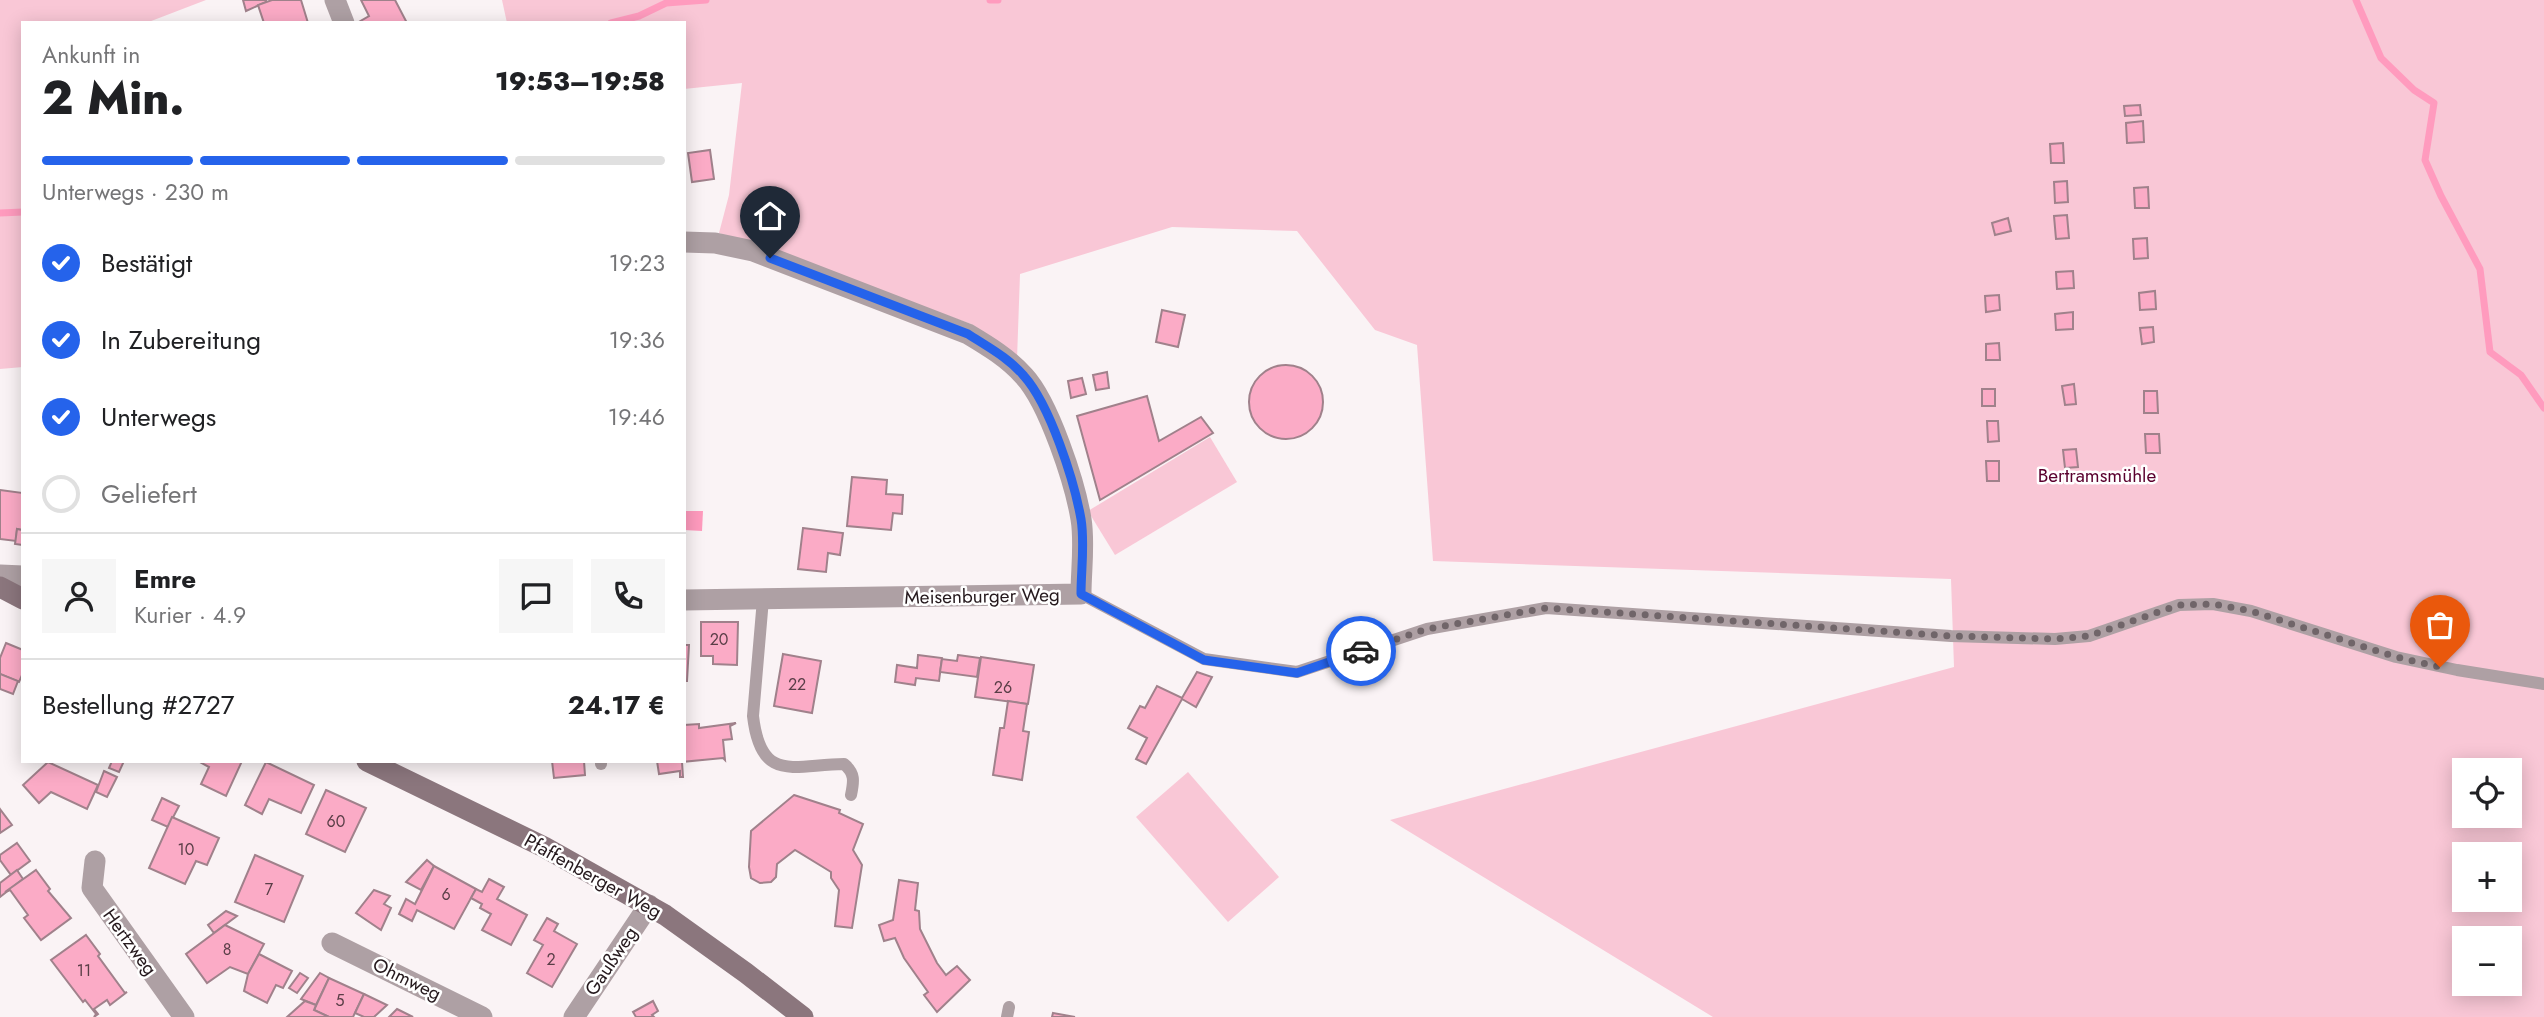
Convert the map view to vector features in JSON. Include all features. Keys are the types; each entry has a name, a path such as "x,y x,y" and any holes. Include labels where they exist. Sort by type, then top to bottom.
{"main road":[{"path":"0,587 21,598"},
{"name":"Pfaffenberger Weg","path":"371,763 544,847 649,905 698,937 803,1017"}],"street":[{"path":"335,0 343,21"},
{"path":"686,242 715,243 753,251 968,334 998,352 1016,368 1034,389 1061,449 1072,484 1081,522 1081,594"},
{"path":"0,575 21,576"},
{"name":"Meisenburger Weg","path":"686,600 1081,594"},
{"name":"Hertzweg","path":"95,861 92,888 184,1017"},
{"name":"Gaußweg","path":"574,1017 649,905"},
{"name":"Ohmweg","path":"332,943 482,1017"}],"lane":[{"name":"Meisenburger Weg","path":"1081,594 1204,660 1297,673 1427,629 1546,608 1951,636 2055,639 2089,636 2165,608 2213,604 2251,611 2396,657 2544,684"},
{"path":"763,599 753,716 765,756 776,764 791,769 844,764 851,770 854,779 851,795"}],"green space":[{"path":"0,0 206,0 151,21 21,21 21,367 0,369"},
{"name":"Bertramsmühle","path":"502,0 2544,0 2544,1017 1713,1017 1390,820 1954,667 1951,579 1433,561 1417,345 1375,330 1297,231 1172,227 1020,274 1017,359 971,324 719,233 729,195 742,83 686,89 686,21 507,21"},
{"path":"1210,437 1237,482 1115,555 1088,511"},
{"path":"1188,772 1279,877 1228,922 1136,817"}],"shaded area":[{"path":"686,511 703,511 702,531 686,530"}],"building":[{"path":"243,0 266,0 266,2 246,11"},
{"path":"272,0 301,0 307,21 263,21 258,5"},
{"path":"361,0 395,0 406,21 360,21 369,16"},
{"path":"2140,105 2141,115 2125,116 2124,106"},
{"path":"2143,121 2144,142 2127,143 2126,123"},
{"path":"2063,143 2064,163 2051,163 2050,144"},
{"path":"710,150 714,179 692,182 688,153"},
{"path":"2067,181 2068,202 2055,203 2054,182"},
{"path":"2148,187 2149,208 2135,208 2134,188"},
{"path":"2067,215 2069,238 2056,239 2054,216"},
{"path":"2008,218 2011,231 1995,235 1992,223"},
{"path":"2147,238 2148,258 2134,259 2133,239"},
{"path":"2073,271 2074,288 2057,289 2056,272"},
{"path":"2155,291 2156,309 2140,310 2139,293"},
{"path":"1999,295 2000,310 1986,312 1985,296"},
{"path":"1162,310 1185,315 1178,347 1156,342"},
{"path":"2073,312 2073,329 2056,330 2055,314"},
{"path":"2153,327 2154,342 2142,344 2140,328"},
{"path":"1999,343 2000,360 1986,360 1986,344"},
{"path":"1286,365 1300,368 1312,376 1320,388 1323,402 1320,416 1312,428 1300,436 1286,439 1272,436 1260,428 1252,416 1249,402 1252,388 1260,376 1272,368"},
{"path":"1107,372 1109,388 1096,390 1093,375"},
{"path":"1082,378 1086,394 1071,398 1068,381"},
{"path":"2074,384 2076,404 2065,405 2062,386"},
{"path":"1982,389 1995,389 1995,406 1982,406"},
{"path":"2144,391 2157,391 2158,413 2144,413"},
{"path":"1147,396 1159,441 1201,417 1213,433 1100,500 1077,416"},
{"path":"1987,421 1998,421 1999,441 1988,442"},
{"path":"2145,434 2159,434 2160,453 2146,453"},
{"path":"2076,449 2078,467 2065,468 2063,450"},
{"path":"1986,461 1999,461 1999,481 1987,481"},
{"path":"852,477 887,480 886,494 903,495 902,514 893,513 891,530 847,526"},
{"path":"0,490 21,493 21,530 17,529 16,541 0,539"},
{"path":"803,528 843,533 840,555 828,553 826,572 798,569"},
{"path":"17,529 21,530 21,545 15,544"},
{"path":"701,622 738,622 737,665 713,664 713,656 701,656"},
{"path":"6,643 21,649 19,682 0,674 0,658"},
{"path":"686,645 689,645 687,681"},
{"path":"783,654 821,661 812,713 774,706"},
{"path":"918,655 942,658 939,681 916,678 915,685 895,682 897,665 917,668"},
{"path":"958,655 980,658 977,677 940,672 942,659 957,661"},
{"path":"981,657 1034,665 1028,704 975,697"},
{"path":"1197,672 1212,677 1196,707 1182,699 1146,764 1136,759 1147,738 1128,728 1140,706 1145,708 1157,686 1182,698"},
{"path":"0,674 18,681 13,694 0,689"},
{"path":"1008,701 1027,704 1023,731 1029,732 1022,780 993,775 1000,728 1004,728"},
{"path":"736,723 730,726 732,739 723,740 725,760 686,762 686,725 699,724 699,728"},
{"path":"50,763 98,785 87,809 51,792 39,803 23,785"},
{"path":"111,763 123,763 119,772 109,768"},
{"path":"202,763 241,763 226,796 201,784 209,767"},
{"path":"266,763 314,785 301,813 269,799 262,814 245,805"},
{"path":"552,763 584,763 585,775 554,778"},
{"path":"657,763 682,763 683,777 680,777 680,771 659,774"},
{"path":"104,771 117,777 107,797 96,792"},
{"path":"326,790 366,808 345,852 306,834"},
{"path":"794,795 840,810 839,813 863,824 853,850 862,865 852,928 835,926 839,890 831,878 831,872 795,850 777,864 776,877 771,882 760,883 751,878 751,831"},
{"path":"162,798 179,806 168,827 152,820"},
{"path":"0,809 12,825 0,833"},
{"path":"172,817 219,838 207,865 196,861 185,884 149,868"},
{"path":"17,843 30,861 11,875 0,860 0,855"},
{"path":"255,855 303,876 284,922 235,902"},
{"path":"427,860 434,866 421,890 406,882"},
{"path":"434,866 476,889 454,929 417,910 412,921 399,914 406,899 415,904"},
{"path":"17,870 23,879 0,897 0,883"},
{"path":"36,870 50,889 48,891 71,918 41,940 24,918 28,915 10,890 5,892"},
{"path":"489,879 504,887 497,899 527,915 511,945 482,930 491,914 480,908 482,904 471,898 476,889 482,892"},
{"path":"899,880 918,883 915,910 919,911 920,929 937,963 946,975 957,966 970,980 937,1012 924,995 928,992 904,958 895,938 884,941 879,925 893,920"},
{"path":"374,890 390,896 384,904 391,908 381,930 356,913"},
{"path":"226,911 237,916 214,933 208,925"},
{"path":"547,918 558,924 554,931 577,944 552,987 527,973 543,945 534,940"},
{"path":"225,925 264,944 248,974 230,967 207,983 186,954"},
{"path":"86,935 100,954 98,956 125,993 127,992 110,1005 107,1000 94,1009 98,1014 94,1017 96,1014 85,1000 83,1002 51,960"},
{"path":"259,954 292,971 283,988 276,985 267,1003 244,991 248,974"},
{"path":"300,973 308,978 297,993 289,988"},
{"path":"320,973 329,978 316,1005 301,999"},
{"path":"329,978 364,994 353,1017 329,1017 314,1010"},
{"path":"364,994 387,1005 374,1017 355,1013"},
{"path":"305,1001 316,1005 314,1010 329,1017 287,1017"},
{"path":"653,1001 658,1011 652,1015 654,1017 636,1017 633,1012"},
{"path":"397,1009 413,1017 389,1017"},
{"path":"1053,1013 1075,1017 1052,1017"}],"waterway":[{"path":"619,21 639,16 666,3 706,0"},
{"path":"990,0 998,0"},
{"path":"2356,0 2381,58 2414,90 2434,103 2425,160 2480,269 2490,352 2521,375 2544,408"},
{"path":"0,213 21,212"}],"way so far":[{"path":"1361,651 1427,629 1546,608 1951,636 2055,639 2089,636 2152,612 2179,605 2213,604 2251,611 2396,657 2440,667"}],"route":[{"path":"770,258 968,334 998,352 1024,376 1034,389 1049,421 1072,484 1081,522 1081,594 1204,660 1297,673 1361,651"}]}
